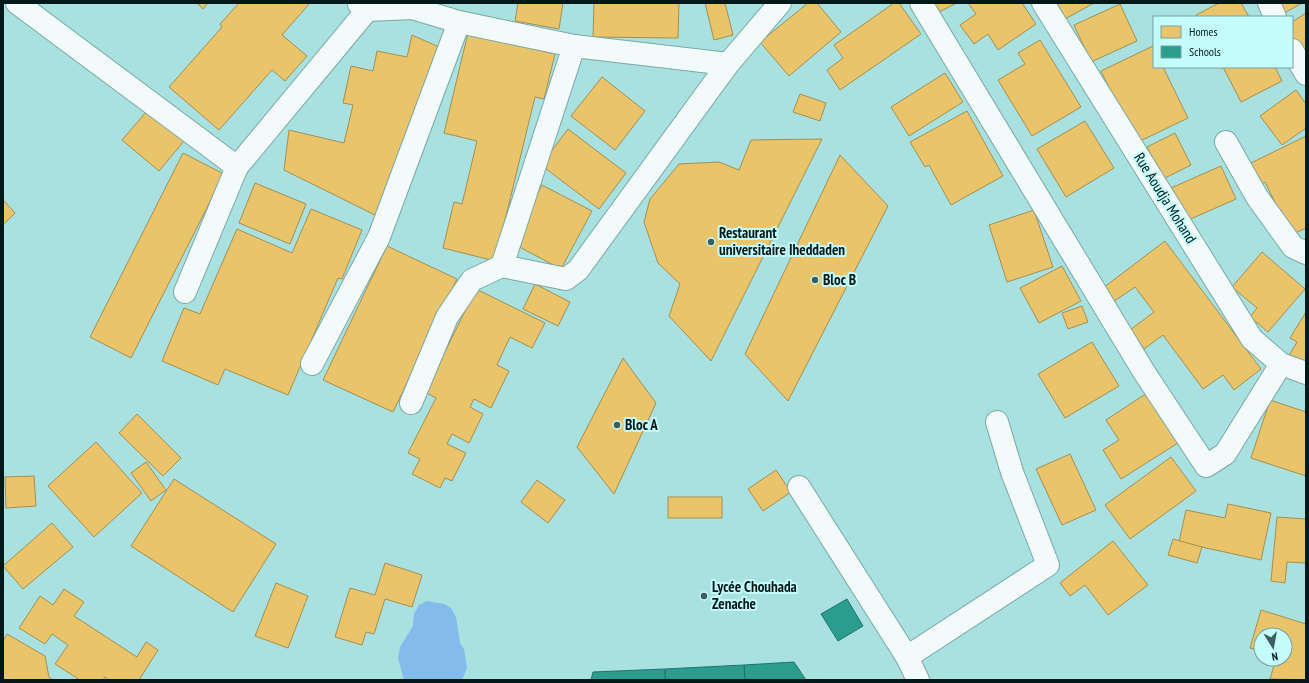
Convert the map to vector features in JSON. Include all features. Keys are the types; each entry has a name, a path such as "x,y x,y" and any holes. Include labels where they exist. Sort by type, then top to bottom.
{"street":[{"path":"17,3 237,167"},
{"path":"411,403 447,317 472,280 502,266 566,279 578,270 728,64 780,3"},
{"path":"921,3 1144,372 1206,466 1225,454 1280,364"},
{"name":"Rue Aoudja Mohand","path":"1043,3 1252,338 1280,364 1306,373"},
{"path":"1269,3 1275,16"},
{"path":"185,292 237,167 366,5 412,8 459,22 574,46 728,64"},
{"path":"312,364 379,236 459,22"},
{"path":"502,266 574,46"},
{"path":"1293,52 1306,74"},
{"path":"1226,142 1257,197 1293,247 1306,253"},
{"path":"907,657 1048,565 1012,472 997,422"},
{"path":"799,487 907,657 918,680"}],"water":[{"path":"427,601 444,604 451,608 456,617 460,643 464,649 467,668 462,680 404,680 398,658 400,647 413,626 414,614 419,605"}],"building: Homes":[{"path":"197,3 208,3 203,9"},
{"path":"239,3 310,3 282,35 307,56 285,81 272,70 219,130 169,87 222,27 220,24"},
{"path":"518,3 563,3 559,29 515,21"},
{"path":"594,3 679,3 678,38 593,37"},
{"path":"705,3 725,3 733,35 714,40"},
{"path":"808,3 817,3 841,32 789,76 760,42"},
{"path":"894,3 899,3 921,34 840,90 827,70 843,58 834,45"},
{"path":"927,3 957,3 933,15"},
{"path":"968,3 1022,3 1036,24 998,50 988,34 974,44 960,25 976,14"},
{"path":"1055,3 1094,3 1065,19"},
{"path":"1219,3 1241,3 1248,16 1196,16"},
{"path":"1274,3 1302,3 1281,15"},
{"path":"1120,4 1137,41 1091,62 1074,25"},
{"path":"1306,13 1306,56 1293,41 1293,21"},
{"path":"468,33 555,54 544,99 535,97 495,261 443,248 454,202 462,204 477,141 444,133"},
{"path":"412,35 439,47 381,218 284,170 289,130 344,143 353,105 343,103 351,66 373,71 377,51 407,57"},
{"path":"1040,40 1081,107 1032,136 998,80 1025,64 1018,53"},
{"path":"1153,46 1153,68 1163,68 1188,118 1136,143 1101,71"},
{"path":"1224,68 1276,68 1282,81 1241,102"},
{"path":"945,73 963,102 909,136 891,107"},
{"path":"602,77 645,111 615,150 571,116"},
{"path":"1296,90 1306,104 1306,128 1282,145 1260,116"},
{"path":"800,94 826,103 820,121 793,112"},
{"path":"147,111 184,141 159,171 122,140"},
{"path":"967,111 1003,176 951,205 929,165 925,167 910,142"},
{"path":"1085,121 1114,168 1066,197 1037,149"},
{"path":"568,129 626,173 599,209 541,165"},
{"path":"1175,133 1191,165 1163,179 1147,147"},
{"path":"1306,136 1306,228 1291,235 1265,182 1257,186 1247,165"},
{"name":"Restaurant universitaire Iheddaden","path":"822,139 711,361 669,316 680,284 658,263 644,222 650,199 679,164 719,162 739,170 751,140"},
{"path":"183,153 224,174 131,358 90,337"},
{"name":"Bloc B","path":"840,155 888,206 788,401 745,354"},
{"path":"1221,166 1236,199 1186,221 1171,188"},
{"path":"255,183 306,204 290,244 239,223"},
{"path":"542,185 592,211 561,269 512,243"},
{"path":"3,200 15,213 3,225"},
{"path":"311,209 362,230 342,279 338,278 288,395 225,369 218,385 162,361 184,308 200,314 237,229 292,253"},
{"path":"1034,210 1053,267 1007,282 989,225"},
{"path":"1165,241 1261,369 1234,390 1223,375 1203,389 1163,335 1144,349 1130,330 1154,312 1135,287 1113,302 1103,288"},
{"path":"387,246 457,279 393,412 323,380"},
{"path":"1262,252 1305,289 1268,332 1250,317 1257,308 1232,287"},
{"path":"1062,266 1081,301 1039,323 1020,288"},
{"path":"535,284 570,302 558,326 523,309"},
{"path":"476,289 545,323 532,348 510,337 497,365 509,371 491,408 474,399 470,407 483,414 469,443 452,434 447,444 466,453 452,481 445,478 440,488 412,474 420,459 408,453 436,398 425,392"},
{"path":"1082,306 1088,322 1068,329 1062,313"},
{"path":"1306,312 1306,368 1288,357 1297,342 1290,338"},
{"path":"1092,342 1119,386 1065,418 1038,374"},
{"name":"Bloc A","path":"623,358 656,403 614,494 577,447"},
{"path":"1147,393 1178,443 1121,479 1103,450 1119,440 1106,420"},
{"path":"1270,400 1306,412 1306,476 1251,458"},
{"path":"137,414 181,458 163,476 119,433"},
{"path":"96,442 142,493 94,537 48,486"},
{"path":"1070,454 1096,510 1062,525 1036,469"},
{"path":"1171,457 1196,491 1130,539 1105,505"},
{"path":"146,462 166,490 151,501 131,473"},
{"path":"776,470 791,492 763,511 748,489"},
{"path":"34,476 36,506 6,508 5,477"},
{"path":"174,479 276,544 233,612 131,546"},
{"path":"537,480 565,500 548,523 521,502"},
{"path":"668,497 722,497 722,518 668,518"},
{"path":"1228,504 1271,513 1261,560 1179,542 1186,510 1225,518"},
{"path":"1277,517 1306,519 1306,563 1287,562 1285,583 1271,581"},
{"path":"52,523 73,547 23,589 3,566"},
{"path":"1173,539 1202,547 1197,563 1168,555"},
{"path":"1113,541 1148,585 1108,615 1085,585 1070,596 1060,583"},
{"path":"385,563 422,575 412,607 385,599 374,634 366,632 362,645 335,637 350,588 375,595"},
{"path":"276,583 308,596 288,648 255,636"},
{"path":"64,589 84,602 74,616 137,657 146,642 158,650 139,680 109,680 105,677 103,680 80,680 55,664 68,645 52,634 45,644 19,628 40,596 53,605"},
{"path":"1261,610 1306,624 1306,680 1270,679 1274,667 1293,667 1293,627 1256,627"},
{"path":"7,634 45,656 49,677 53,680 3,680 3,641"},
{"path":"1253,638 1253,649 1250,648"}],"building: Schools":[{"path":"847,599 863,626 838,641 821,614"},
{"path":"794,662 806,680 745,680 744,665"},
{"path":"744,665 745,680 665,680 665,669"},
{"path":"665,669 665,680 591,680 593,672"}],"place":[{"name":"Restaurant universitaire Iheddaden","path":"711,242"},
{"name":"Bloc B","path":"815,280"},
{"name":"Bloc A","path":"617,425"},
{"name":"Lycée Chouhada Zenache","path":"704,596"}]}
